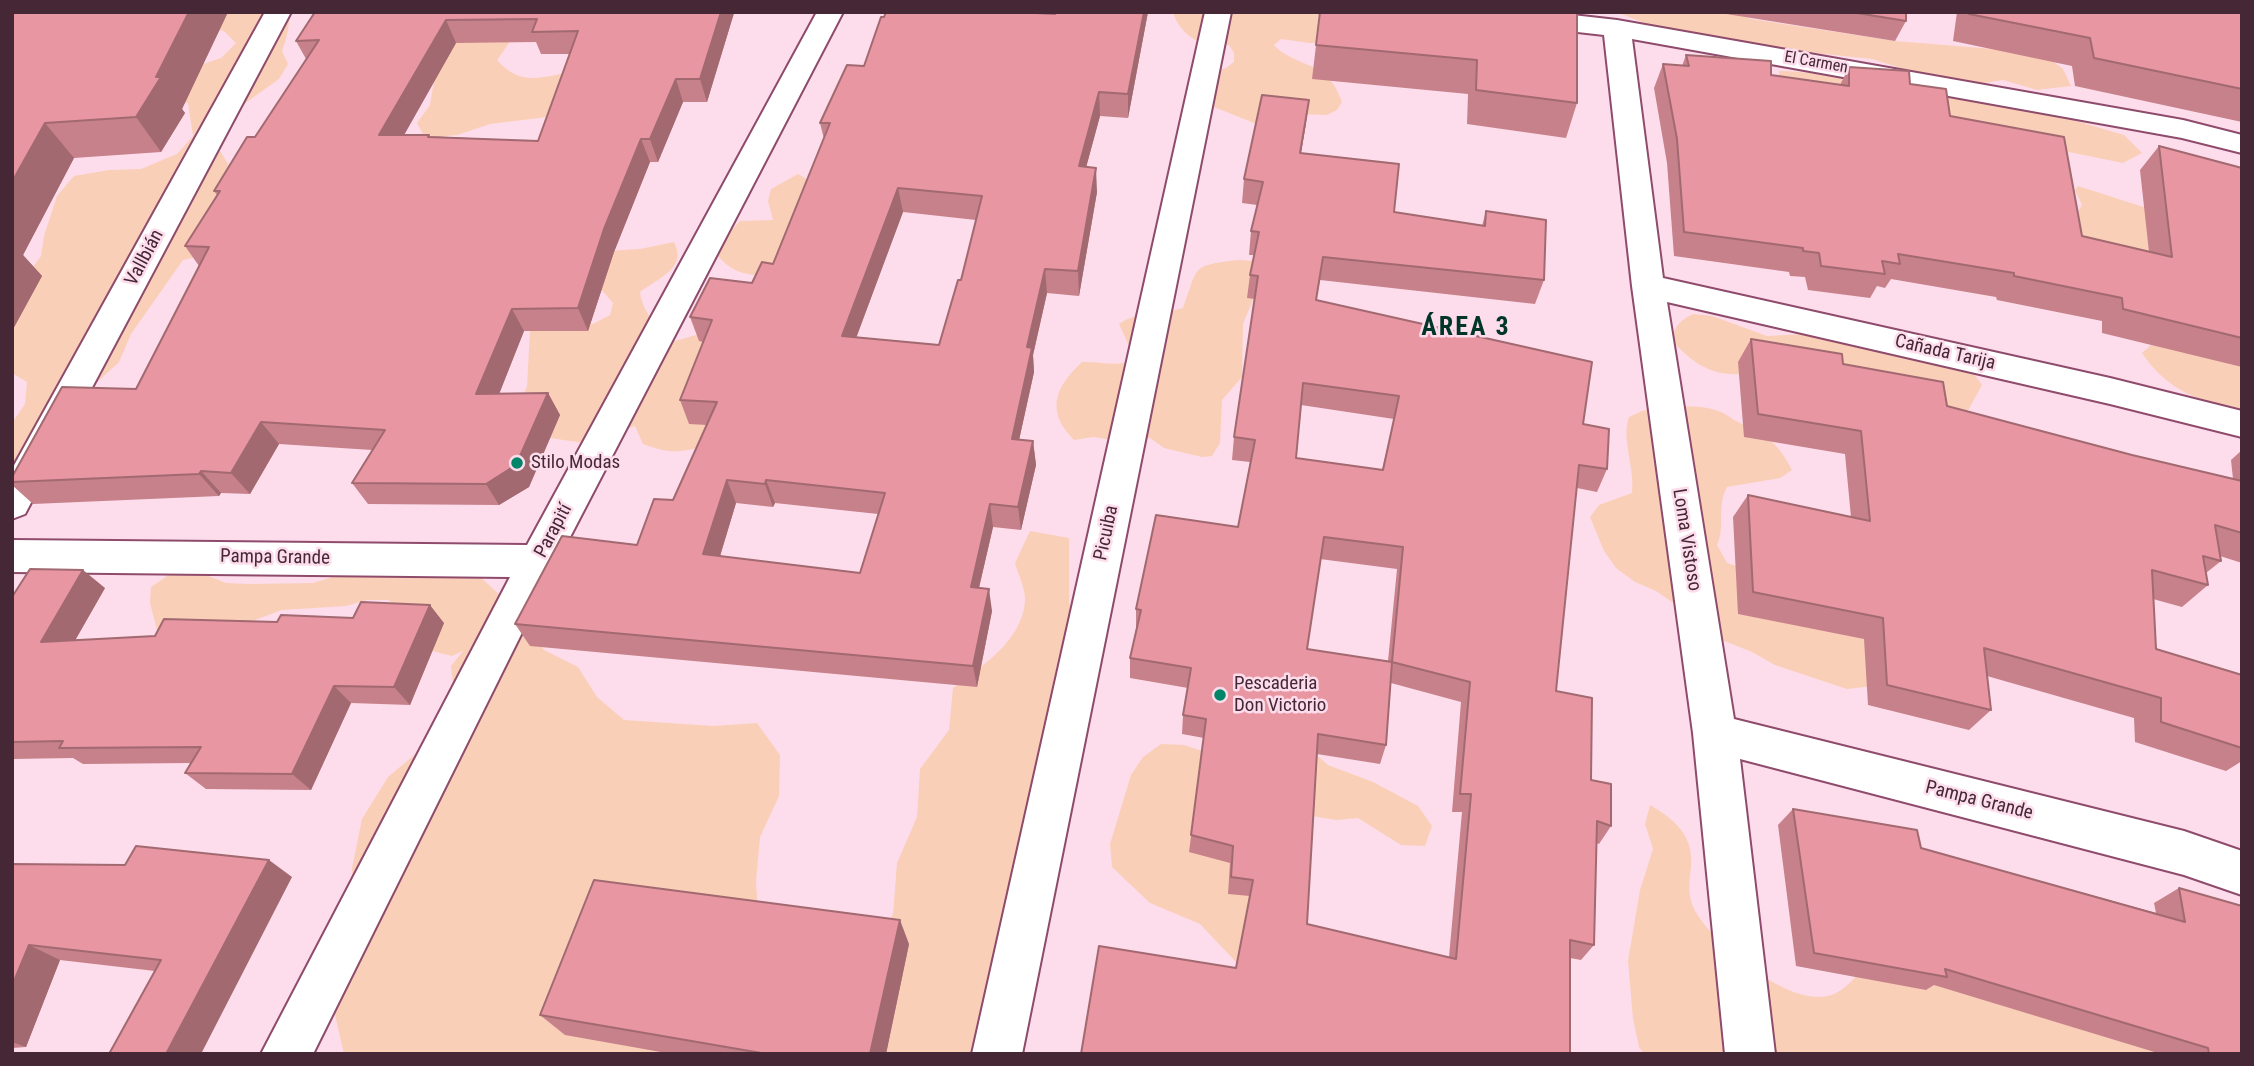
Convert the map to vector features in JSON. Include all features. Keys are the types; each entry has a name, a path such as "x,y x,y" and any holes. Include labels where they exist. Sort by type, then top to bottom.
{"street":[{"name":"Vallbián","path":"12,504 278,12"},
{"name":"Parapití","path":"286,1054 538,561 830,12"},
{"name":"Picuiba","path":"997,1054 1218,12"},
{"name":"El Carmen","path":"1471,12 1617,28 2183,129 2242,144"},
{"name":"Loma Vistoso","path":"1617,28 1648,286 1716,733 1750,1054"},
{"name":"Cañada Tarija","path":"1648,286 2110,391 2242,424"},
{"name":"Pampa Grande","path":"12,556 538,561"},
{"name":"Pampa Grande","path":"1716,733 2185,853 2242,873"}],"shaded area":[{"path":"12,12 289,12 289,17 282,51 288,64 279,79 230,114 217,134 220,151 230,167 219,252 183,260 131,334 119,362 91,388 59,474 29,506 12,516 12,423 25,404 27,382 12,373 12,295 41,256 44,236 57,196 74,176 109,170 141,169 177,154 193,136 188,103 163,97 191,68 221,58 236,43 224,31 201,27"},
{"path":"1173,12 1341,12 1354,43 1309,43 1281,39 1274,45 1288,56 1325,75 1342,102 1337,110 1327,115 1298,114 1259,125 1204,103 1213,72 1234,62 1234,53 1229,45 1203,43 1191,37 1180,26"},
{"path":"1616,12 1733,12 1751,19 1895,41 2043,53 2063,69 2071,86 2037,90 2003,80 1978,84 2056,115 2124,135 2142,153 2123,163 2069,152 2003,130 1781,89 1779,71 1902,85 1904,69 1872,59 1778,49 1718,37 1694,42"},
{"path":"514,27 509,43 497,60 512,73 528,78 565,73 555,116 490,124 457,135 425,138 417,123 430,105 440,44"},
{"path":"798,174 810,181 771,274 748,274 729,266 717,255 729,233 740,221 773,220 768,201 771,189"},
{"path":"2078,186 2156,211 2170,260 2083,243 2072,221 2082,205 2075,190"},
{"path":"674,242 677,259 674,266 640,292 648,314 675,341 710,331 737,345 699,447 678,451 651,447 643,444 635,426 584,443 543,437 520,405 527,386 530,330 593,324 610,315 613,303 588,274 607,251 640,249"},
{"path":"1238,260 1255,261 1257,290 1243,324 1242,377 1222,400 1220,443 1212,456 1202,457 1164,448 1150,438 1112,440 1093,437 1074,440 1059,419 1057,409 1060,390 1073,371 1082,362 1113,364 1132,361 1130,348 1119,324 1143,314 1183,308 1198,270 1211,264"},
{"path":"1693,314 1712,316 1767,336 1826,333 1865,349 1882,348 1972,371 1982,385 1965,416 1755,373 1719,373 1691,359 1673,342 1678,325"},
{"path":"2151,345 2242,359 2242,412 2198,399 2162,377 2142,353"},
{"path":"1661,407 1714,409 1765,436 1777,446 1792,470 1780,478 1727,487 1722,502 1721,530 1717,545 1727,563 1749,570 1873,626 1882,685 1847,689 1775,665 1752,652 1707,634 1675,604 1616,568 1604,551 1590,517 1599,505 1632,493 1627,444 1629,417"},
{"path":"1030,531 1069,538 1069,601 1076,636 1007,923 972,1054 344,1054 335,1015 334,968 355,915 352,868 362,819 388,777 430,742 455,703 451,666 463,651 452,656 432,651 402,609 388,600 282,610 236,627 158,634 150,603 151,587 173,572 196,571 226,583 250,584 313,583 336,576 357,565 477,574 502,597 544,650 578,667 597,697 624,720 713,726 757,723 780,755 779,796 760,837 756,882 759,928 867,960 893,914 897,863 917,817 920,769 949,730 953,688 999,651 1017,628 1022,615 1025,597 1015,563"},
{"path":"1161,744 1184,745 1206,752 1312,751 1328,765 1373,782 1418,806 1432,826 1425,846 1401,845 1358,818 1336,820 1312,816 1267,873 1237,963 1200,924 1150,903 1112,867 1110,844 1131,775 1143,757"},
{"path":"1650,805 1674,822 1686,837 1691,856 1690,897 1697,914 1707,928 1738,958 1778,985 1817,997 1834,994 1853,980 1879,948 2163,1054 1644,1054 1639,1047 1633,1019 1628,961 1640,890 1653,849 1645,824"}],"building":[{"path":"12,12 189,12 156,77 161,77 136,117 45,123 12,182"},
{"path":"315,12 721,12 700,79 676,79 650,139 641,139 604,229 578,308 512,309 476,394 548,393 516,465 486,484 352,483 385,430 261,422 231,473 201,471 199,474 12,482 12,477 62,387 136,389 209,247 185,246 220,191 214,191 247,137 255,137 319,40 296,41","holes":["537,19 532,32 578,31 538,141 379,135 446,20"]},
{"path":"886,12 1144,12 1128,94 1099,92 1079,166 1096,168 1078,271 1045,269 1027,347 1032,348 1012,439 1033,441 1018,507 990,504 971,587 989,589 973,666 515,624 562,536 637,545 654,499 673,500 717,402 680,400 712,320 690,317 710,278 752,283 762,262 773,264 830,123 820,123 847,65 864,66 881,17 884,17","holes":["898,188 982,196 961,280 958,280 939,345 842,336","727,480 765,484 766,480 885,493 860,573 703,554"]},
{"path":"1320,12 1577,12 1577,103 1476,90 1477,60 1316,45"},
{"path":"1851,12 1906,12 1906,21"},
{"path":"1969,12 2242,12 2242,89 2094,58 2090,38"},
{"path":"1686,55 1771,61 1771,75 1849,86 1849,67 1909,71 1910,84 1946,89 1950,116 2064,137 2082,236 2172,257 2159,146 2242,168 2242,338 2123,309 2122,298 2014,276 2014,273 1898,254 1900,264 1882,261 1885,274 1821,266 1819,253 1803,251 1803,248 1684,232 1677,139 1663,64 1689,66"},
{"path":"1262,95 1309,100 1300,153 1399,164 1394,212 1485,226 1486,211 1546,220 1544,280 1323,257 1316,300 1592,362 1583,424 1609,429 1607,469 1579,465 1556,691 1592,698 1591,780 1611,784 1611,826 1597,821 1594,945 1570,940 1570,1054 1081,1054 1099,946 1236,968 1253,880 1231,877 1233,846 1191,835 1206,719 1183,715 1191,668 1130,658 1141,610 1136,609 1156,515 1238,527 1255,440 1234,437 1258,276 1250,275 1259,232 1251,231 1263,182 1244,179","holes":["1303,383 1399,396 1383,470 1296,458","1324,537 1403,547 1392,662 1307,649","1392,662 1470,682 1460,794 1471,794 1456,959 1307,924 1318,734 1386,745"]},
{"path":"1751,339 1842,354 1843,364 1943,382 1947,406 2242,481 2242,533 2215,525 2221,561 2203,556 2208,585 2152,570 2156,649 2242,675 2242,748 2161,722 2161,698 1984,648 1991,710 1887,685 1883,618 1753,592 1748,495 1870,521 1861,431 1758,414"},
{"path":"30,569 83,570 41,642 155,636 164,619 277,622 281,615 353,618 361,602 430,605 394,687 334,686 292,774 185,773 201,747 59,748 63,741 12,742 12,597"},
{"path":"1793,809 1917,830 1921,848 2185,922 2179,888 2242,906 2242,1054 2209,1054 2208,1048 1945,969 1947,977 1814,953"},
{"path":"136,846 269,860 166,1054 109,1054 161,960 29,945 12,986 12,864 125,865"},
{"path":"594,880 900,920 870,1054 767,1054 540,1015"}],"place":[{"name":"Stilo Modas","path":"517,463"},
{"name":"Pescaderia Don Victorio","path":"1220,695"}],"district":[{"name":"ÁREA 3","path":"1466,328"}]}
